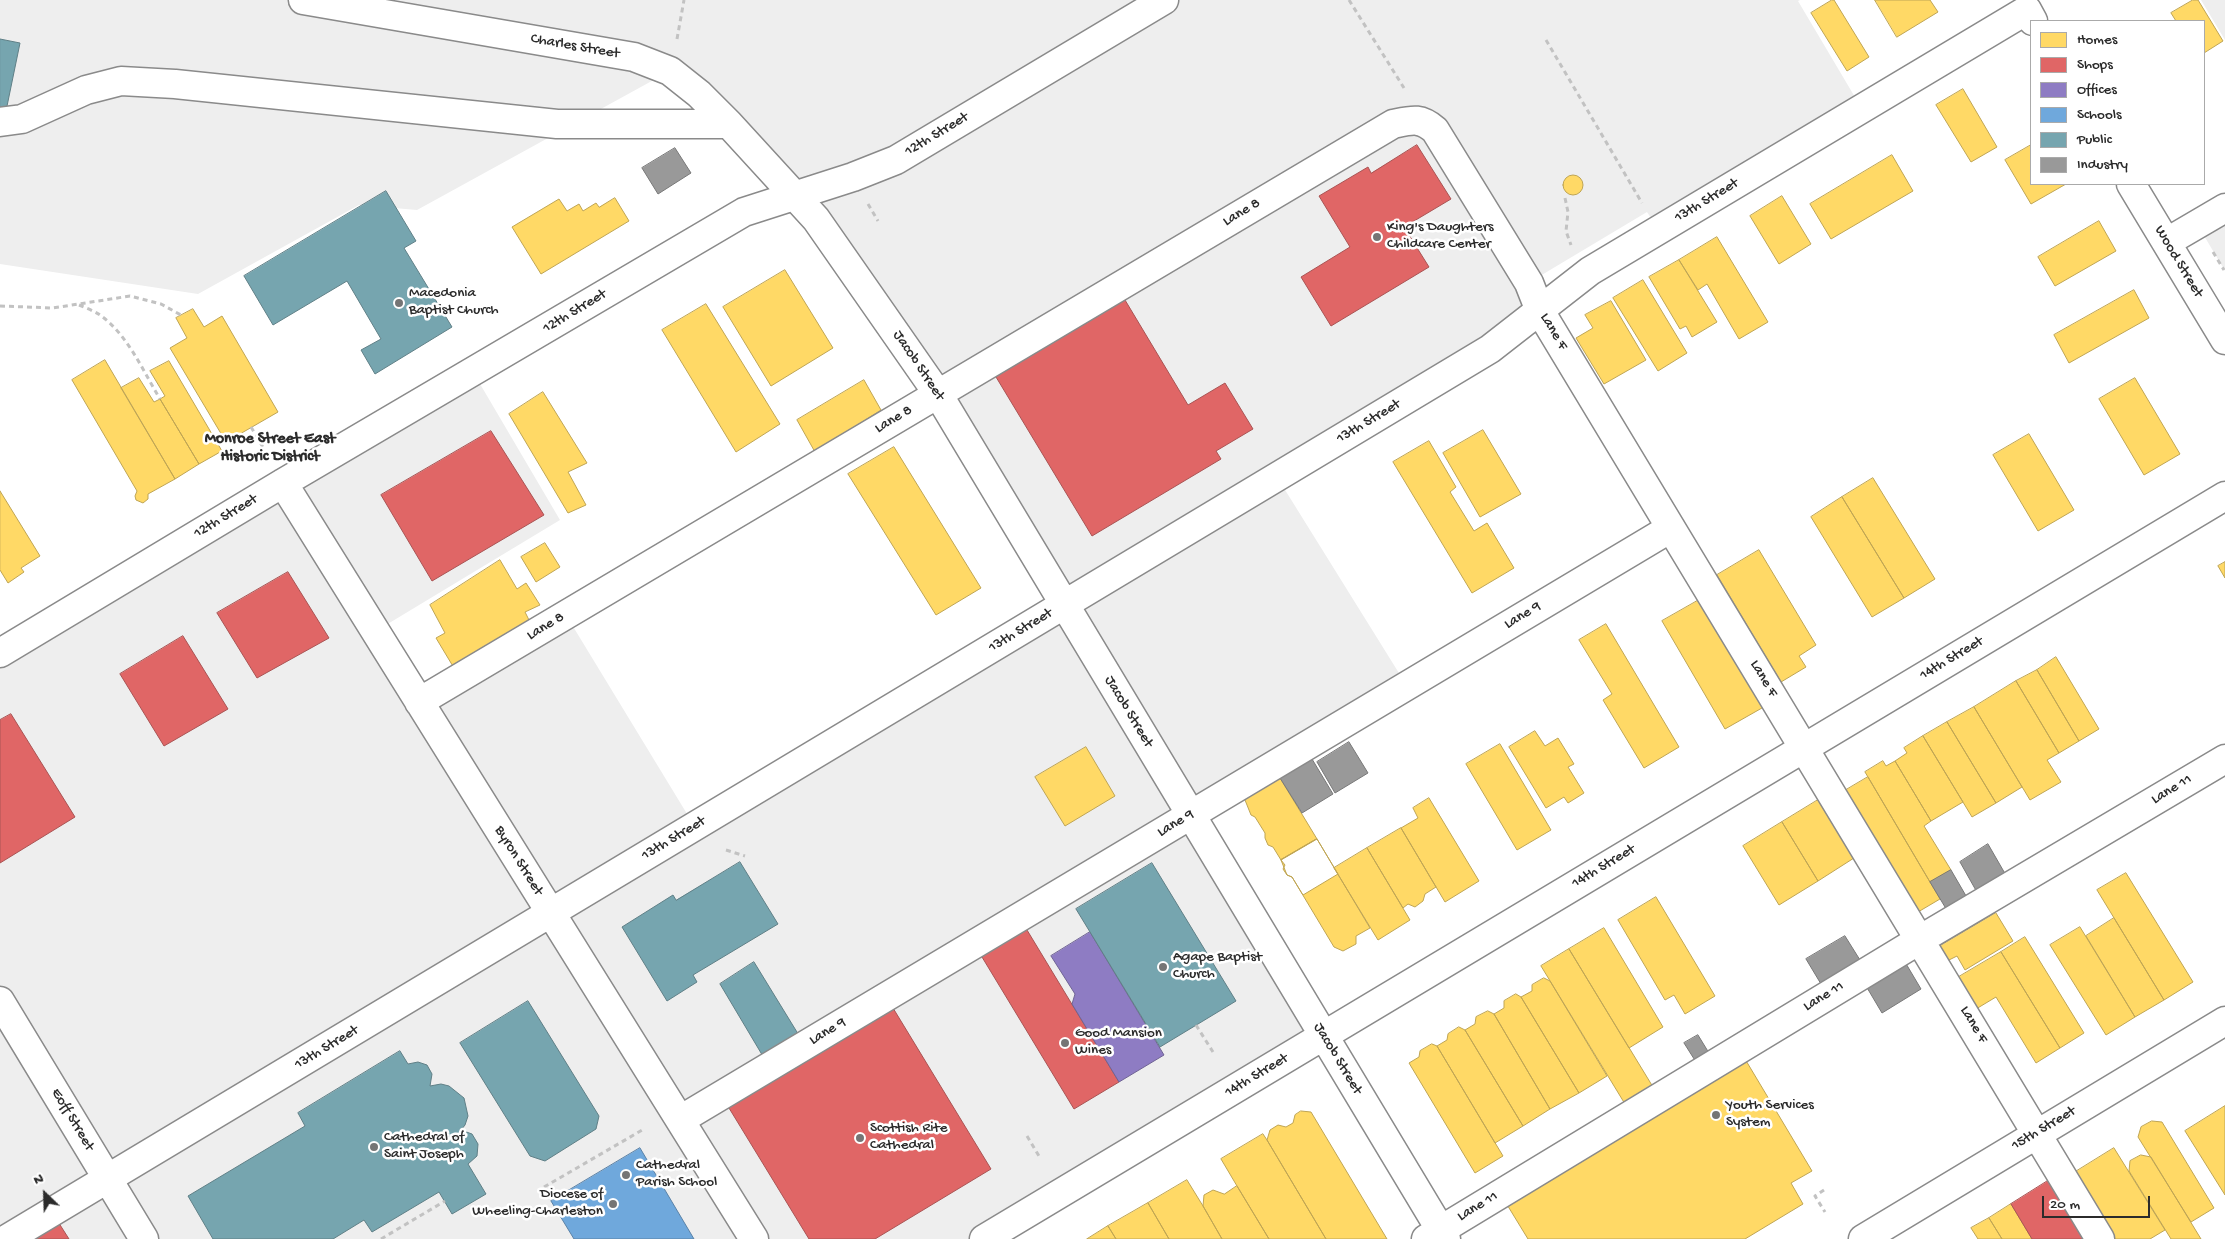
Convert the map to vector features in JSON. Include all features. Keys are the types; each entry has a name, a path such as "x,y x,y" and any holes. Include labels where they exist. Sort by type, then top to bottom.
{"street":[{"name":"Charles Street","path":"302,0 634,57 670,71 699,94 795,196"},
{"name":"12th Street","path":"0,653 282,483 744,212 854,177 896,160 1164,0"},
{"name":"13th Street","path":"8,1239 1490,349 1590,271 2030,16"},
{"path":"0,122 22,118 86,90 121,81 174,84 557,124 729,124"},
{"name":"Lane 8","path":"419,702 1392,124 1409,120 1424,121"},
{"name":"Lane F","path":"1424,121 1435,130 1529,283 1540,311 1921,939 2100,1239"},
{"name":"Wood Street","path":"2132,185 2225,340"},
{"name":"Jacob Street","path":"795,196 816,219 938,394 1323,1036 1437,1236"},
{"path":"2167,242 2225,208"},
{"name":"Byron Street","path":"282,483 754,1239"},
{"name":"14th Street","path":"984,1239 2225,496"},
{"name":"Lane 9","path":"680,1120 1671,528"},
{"name":"Lane 11","path":"1437,1236 1921,939 2225,759"},
{"name":"Eoff Street","path":"0,1001 144,1239"},
{"name":"15th Street","path":"1863,1239 2225,1020"}],"path":[{"path":"670,71 684,0"},
{"path":"1350,0 1424,121"},
{"path":"1546,40 1643,204"},
{"path":"1565,198 1568,212 1566,231 1573,248"},
{"path":"866,200 878,221"},
{"path":"0,306 53,308 130,296 161,304 181,315"},
{"path":"79,304 100,315 114,328 131,350 160,399"},
{"path":"251,427 264,449"},
{"path":"726,850 745,856"},
{"path":"1196,1025 1213,1052"},
{"path":"544,1188 644,1128"},
{"path":"1027,1136 1039,1156"},
{"path":"1824,1190 1815,1196 1824,1212"},
{"path":"380,1239 445,1201"}],"shaded area":[{"path":"0,0 1800,0 1798,1 1862,109 1659,230 1647,212 1540,276 1540,311 1277,477 1407,686 1191,815 1323,1036 984,1239 0,1239 0,653 473,372 560,520 381,628 420,702 566,615 695,827 1064,605 816,219 670,71 417,210 359,205 198,294 0,264"},
{"path":"2201,0 2225,0 2225,40"},
{"path":"2225,208 2225,271 2197,224"}],"building: Homes":[{"path":"1834,0 1869,57 1847,71 1811,13"},
{"path":"1875,0 1930,0 1938,12 1897,37"},
{"path":"2193,0 2198,0 2223,41 2205,52 2205,20 2175,20 2171,13"},
{"path":"1963,89 1997,147 1971,162 1936,105"},
{"path":"2030,146 2030,185 2064,185 2031,204 2005,160"},
{"path":"1892,155 1913,191 1831,239 1810,204"},
{"path":"1573,175 1580,178 1583,185 1580,192 1573,195 1566,192 1563,185 1566,178"},
{"path":"1782,196 1811,244 1779,264 1750,216"},
{"path":"615,198 629,221 541,274 512,227 559,199 567,211 579,204 583,211 596,203 599,207"},
{"path":"2099,221 2116,251 2055,286 2038,257"},
{"path":"1717,237 1768,322 1739,339 1707,284 1698,290 1679,260"},
{"path":"1679,260 1717,322 1692,337 1686,326 1680,329 1649,277"},
{"path":"785,270 833,348 771,386 723,307"},
{"path":"1643,280 1687,353 1658,371 1613,298"},
{"path":"2134,290 2149,318 2069,363 2054,335"},
{"path":"1611,301 1646,360 1604,384 1576,338 1593,328 1585,315"},
{"path":"706,304 780,424 736,452 662,330"},
{"path":"193,309 204,327 222,316 278,412 226,442 170,348 187,338 176,318"},
{"path":"105,360 175,479 148,494 148,499 143,503 136,500 137,491 72,380"},
{"path":"169,361 222,451 199,464 160,399 165,396 150,371"},
{"path":"139,378 154,402 160,399 199,464 175,479 121,388"},
{"path":"2135,378 2180,454 2144,475 2099,399"},
{"path":"864,380 881,410 815,452 797,420"},
{"path":"543,392 587,463 568,472 586,505 568,513 509,414"},
{"path":"1483,430 1521,494 1480,517 1443,453"},
{"path":"2029,434 2074,510 2038,531 1993,455"},
{"path":"1429,441 1456,487 1450,492 1474,531 1487,523 1514,568 1472,593 1393,462"},
{"path":"894,447 981,588 936,615 848,474"},
{"path":"1873,478 1935,579 1904,598 1842,497"},
{"path":"0,491 40,556 21,568 24,572 8,583 0,570"},
{"path":"1842,497 1904,598 1872,617 1811,517"},
{"path":"545,543 560,567 536,582 521,557"},
{"path":"1759,550 1816,645 1799,656 1806,667 1781,682 1717,575"},
{"path":"500,560 517,589 526,583 540,605 525,612 531,624 454,668 436,638 445,633 430,605"},
{"path":"2225,562 2225,578 2218,566"},
{"path":"1706,596 1769,704 1725,729 1662,621"},
{"path":"1606,624 1679,747 1644,768 1603,700 1612,694 1579,640"},
{"path":"2056,657 2099,729 2079,741 2037,670"},
{"path":"2037,670 2079,741 2059,753 2016,681"},
{"path":"2016,681 2059,753 2047,760 2061,782 2030,800 1974,707"},
{"path":"1974,707 2022,787 1996,803 1947,722"},
{"path":"1947,722 1996,803 1972,817 1923,736"},
{"path":"1535,731 1545,746 1558,738 1574,764 1568,767 1584,793 1568,803 1564,797 1546,808 1509,747"},
{"path":"1923,736 1963,802 1931,821 1895,761 1907,753 1904,748"},
{"path":"1500,744 1551,830 1517,850 1466,764"},
{"path":"1086,747 1115,796 1065,826 1035,777"},
{"path":"1883,761 1886,766 1895,761 1931,821 1924,826 1951,870 1930,882 1865,772"},
{"path":"1868,777 1940,899 1918,912 1846,790"},
{"path":"1280,778 1317,839 1281,860 1273,847 1268,845 1265,833 1255,817 1251,815 1245,800"},
{"path":"1429,798 1479,881 1445,902 1401,828 1418,818 1413,808"},
{"path":"1818,800 1854,858 1818,881 1782,822"},
{"path":"1782,822 1818,881 1779,905 1743,846"},
{"path":"1401,828 1436,887 1425,894 1423,901 1415,907 1408,904 1403,908 1367,848"},
{"path":"1317,839 1370,928 1356,936 1356,944 1343,951 1334,947 1292,877 1287,875 1283,869 1285,865 1281,860"},
{"path":"1317,839 1338,874 1303,895 1292,877 1287,875 1281,860"},
{"path":"1367,848 1410,920 1378,940 1334,868"},
{"path":"2126,873 2193,982 2164,1000 2097,890"},
{"path":"1656,897 1715,996 1685,1014 1674,995 1665,1000 1618,920"},
{"path":"1996,913 2013,941 1965,970 1957,956 1945,962 1937,948"},
{"path":"2114,918 2164,1000 2135,1017 2086,936"},
{"path":"2080,927 2135,1017 2106,1035 2050,945"},
{"path":"1604,928 1663,1027 1629,1048 1569,949"},
{"path":"2025,937 2084,1033 2060,1048 2001,952"},
{"path":"1569,949 1653,1087 1625,1104 1541,966"},
{"path":"2001,952 2060,1048 2036,1063 1996,997 1976,1009 1957,978"},
{"path":"1544,978 1550,981 1607,1076 1579,1093 1521,997 1532,991 1532,985"},
{"path":"1516,994 1521,997 1579,1093 1550,1109 1494,1014 1504,1008 1504,1001"},
{"path":"1488,1011 1494,1014 1550,1109 1523,1126 1465,1030 1475,1024 1476,1017"},
{"path":"1459,1027 1465,1030 1523,1126 1495,1143 1437,1046 1447,1040 1448,1034"},
{"path":"1432,1044 1437,1046 1503,1156 1475,1173 1409,1063 1419,1057 1420,1051"},
{"name":"Youth Services System","path":"1745,1059 1812,1171 1791,1183 1803,1204 1745,1239 1528,1239 1506,1203"},
{"path":"2225,1106 2225,1195 2185,1131"},
{"path":"1301,1111 1311,1112 1387,1239 1326,1239 1267,1140 1270,1130 1278,1125 1286,1127 1293,1123 1295,1115"},
{"path":"2152,1121 2162,1122 2214,1208 2191,1222 2138,1137 2141,1127"},
{"path":"1263,1134 1326,1239 1269,1239 1237,1186 1221,1159"},
{"path":"2114,1148 2165,1230 2150,1239 2112,1239 2072,1174"},
{"path":"2141,1155 2151,1157 2201,1239 2171,1239 2129,1171 2130,1161"},
{"path":"1187,1180 1222,1239 1169,1239 1148,1203"},
{"path":"1237,1186 1269,1239 1222,1239 1203,1206 1204,1195 1213,1190 1224,1194"},
{"path":"1148,1203 1169,1239 1116,1239 1108,1226"},
{"path":"2011,1204 2032,1239 2002,1239 1989,1218"},
{"path":"1989,1218 2002,1239 1978,1239 1971,1228"},
{"path":"1108,1226 1116,1239 1087,1239"}],"building: Shops":[{"name":"King's Daughters Childcare Center","path":"1417,145 1451,199 1404,227 1429,267 1331,326 1301,277 1350,247 1319,196 1368,167 1371,173"},
{"path":"1122,295 1188,405 1225,383 1253,429 1216,451 1221,459 1092,536 993,372"},
{"path":"491,431 544,515 432,581 381,495"},
{"path":"288,572 329,638 257,678 217,613"},
{"path":"183,636 228,709 164,746 120,674"},
{"path":"11,714 75,817 0,863 0,720"},
{"name":"Good Mansion Wines","path":"1027,930 1119,1082 1074,1109 982,957"},
{"name":"Scottish Rite Cathedral","path":"893,1008 991,1169 875,1239 809,1239 729,1108"},
{"path":"2054,1177 2092,1239 2032,1239 2011,1204"},
{"path":"55,1217 69,1239 19,1239"}],"building: Offices":[{"path":"1090,932 1164,1055 1119,1082 1072,1004 1075,994 1051,956"}],"building: Schools":[{"name":"Cathedral Parish School","path":"640,1148 694,1239 574,1239 551,1201"}],"building: Public":[{"path":"0,39 20,43 6,111 0,110"},
{"name":"Macedonia Baptist Church","path":"386,191 416,241 404,248 452,327 375,374 361,350 381,339 347,281 273,325 244,276"},
{"path":"740,862 778,924 693,975 697,982 667,1001 622,927 673,895 676,900"},
{"name":"Agape Baptist Church","path":"1152,863 1236,1001 1160,1047 1076,909"},
{"path":"754,962 800,1037 764,1058 720,984"},
{"path":"528,1001 599,1116 596,1129 545,1161 530,1156 460,1043"},
{"name":"Cathedral of Saint Joseph","path":"400,1051 408,1064 418,1062 427,1065 432,1074 430,1086 441,1084 449,1086 464,1098 468,1116 461,1130 472,1134 478,1144 477,1156 468,1164 486,1194 452,1214 439,1192 372,1232 364,1220 333,1239 213,1239 188,1196 305,1126 298,1113"}],"building: Industry":[{"path":"675,148 691,173 658,194 642,168"},
{"path":"1349,742 1368,773 1335,793 1317,762"},
{"path":"1312,759 1333,794 1302,813 1280,778"},
{"path":"1988,844 2007,877 1978,894 1960,862"},
{"path":"1951,870 1969,901 1948,912 1930,882"},
{"path":"1845,936 1860,960 1821,984 1806,959"},
{"path":"1905,962 1921,989 1882,1013 1866,986"},
{"path":"1698,1035 1709,1053 1696,1062 1684,1043"}],"place":[{"name":"King's Daughters Childcare Center","path":"1377,237"},
{"name":"Macedonia Baptist Church","path":"399,303"},
{"name":"Agape Baptist Church","path":"1163,967"},
{"name":"Good Mansion Wines","path":"1065,1043"},
{"name":"Youth Services System","path":"1716,1115"},
{"name":"Scottish Rite Cathedral","path":"860,1138"},
{"name":"Cathedral of Saint Joseph","path":"374,1147"},
{"name":"Cathedral Parish School","path":"626,1175"},
{"name":"Diocese of Wheeling-Charleston","path":"613,1204"}],"district":[{"name":"Monroe Street East Historic District","path":"270,449"}]}
